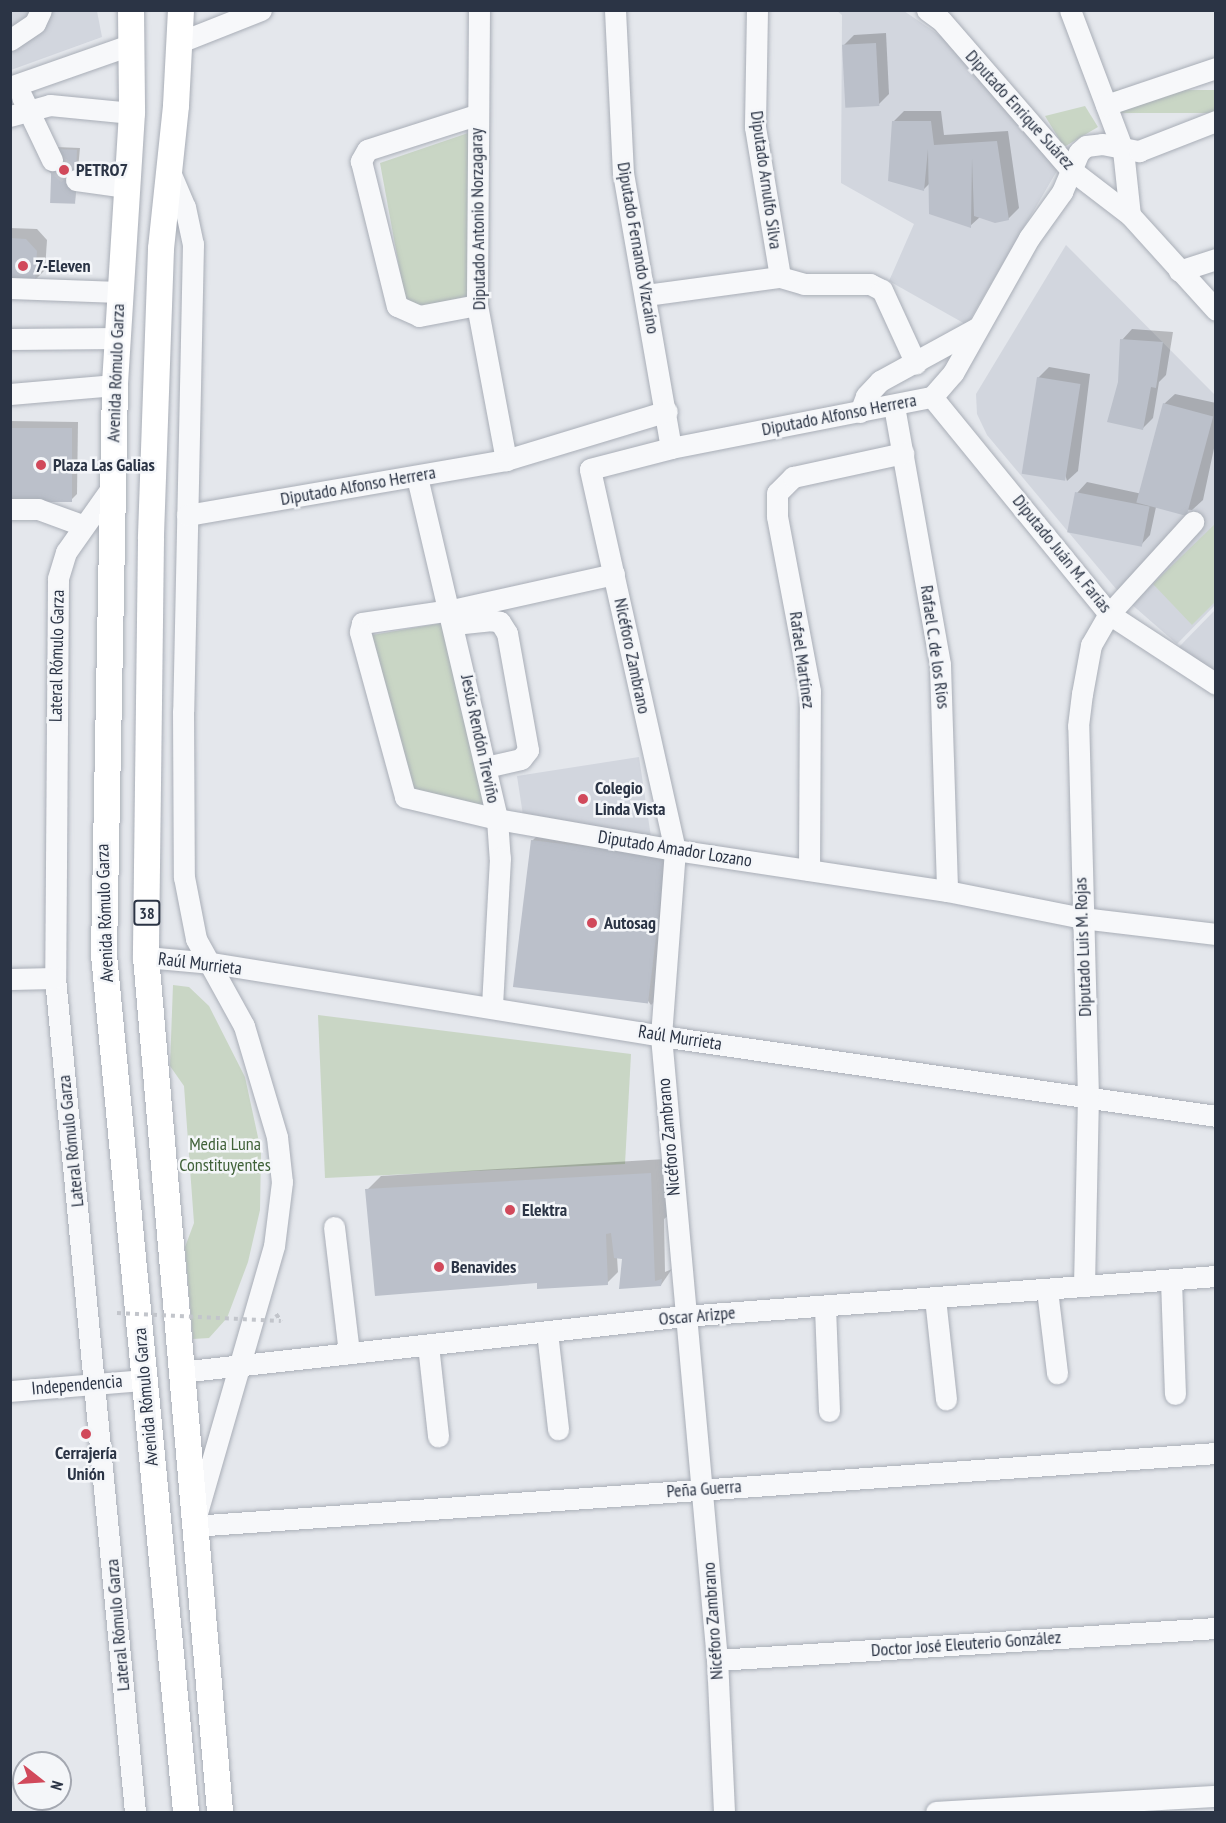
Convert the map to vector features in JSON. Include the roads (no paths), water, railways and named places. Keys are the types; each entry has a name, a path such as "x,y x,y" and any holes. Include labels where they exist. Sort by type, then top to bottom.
{"main road":[{"name":"Avenida Rómulo Garza","path":"131,10 132,113 119,292 106,672 104,955 186,1812"},
{"name":"Avenida Rómulo Garza","path":"181,11 170,172 161,249 152,528 146,957 193,1526 220,1812"}],"street":[{"path":"10,40 35,23 41,10"},
{"path":"180,42 261,10"},
{"name":"Diputado Antonio Norzagaray","path":"479,10 476,115 477,305 506,460"},
{"name":"Diputado Fernando Vizcaíno","path":"615,10 623,173 667,411 671,448"},
{"name":"Diputado Arnulfo Silva","path":"757,10 755,127 780,278"},
{"path":"1070,10 1123,150 1130,215"},
{"name":"Diputado Enrique Suárez","path":"936,14 1070,169 1130,215 1215,310"},
{"path":"52,160 18,113 14,86 130,45"},
{"path":"1106,105 1215,68"},
{"path":"18,113 69,105 132,113"},
{"path":"476,115 367,150 362,161 397,306 419,316 477,305"},
{"path":"1123,150 1148,149 1215,121"},
{"name":"Diputado Alfonso Herrera","path":"591,469 671,448 932,397 953,374 1029,238 1062,192 1070,169 1086,146 1102,144 1123,150"},
{"name":"Avenida Rómulo Garza","path":"170,172 185,207 193,244 187,515 184,877 196,939 212,963 244,1026 277,1137 282,1182 274,1246 193,1526"},
{"path":"76,180 125,187"},
{"path":"1179,271 1215,259"},
{"path":"646,295 780,278 804,284 870,284 882,290 916,364"},
{"path":"10,288 119,292"},
{"path":"860,412 872,387 916,364 945,342 977,328"},
{"path":"10,339 118,338"},
{"path":"10,394 115,385"},
{"name":"Diputado Juán M. Farías","path":"932,397 1109,614 1215,684"},
{"name":"Rafael C. de los Ríos","path":"894,406 940,665 947,891"},
{"name":"Diputado Alfonso Herrera","path":"187,515 506,460 667,411"},
{"name":"Rafael Martínez","path":"809,870 810,691 777,516 778,489 793,477 903,453"},
{"name":"Nicéforo Zambrano","path":"591,469 675,850 661,1036 684,1316 717,1660 724,1812"},
{"name":"Jesús Rendón Treviño","path":"417,477 453,617 497,819 500,858 492,1006"},
{"name":"Lateral Rómulo Garza","path":"114,484 82,525 61,562 55,601 54,978 96,1383 135,1812"},
{"path":"10,508 38,510 82,525"},
{"name":"Diputado Luis M. Rojas","path":"1084,1286 1088,1097 1078,726 1091,645 1109,614 1193,522"},
{"path":"453,617 614,574"},
{"path":"453,617 500,622 507,633 528,750 521,759 486,767"},
{"name":"Diputado Amador Lozano","path":"453,617 369,620 362,623 360,632 405,797 497,819 675,850 947,891 1082,918 1215,934"},
{"name":"Raúl Murrieta","path":"146,957 212,963 435,1001 492,1006 661,1036 1215,1116"},
{"path":"10,979 54,978"},
{"path":"334,1227 349,1353"},
{"name":"Oscar Arizpe","path":"180,1372 684,1316 1215,1276"},
{"path":"1171,1280 1174,1394"},
{"path":"1047,1290 1056,1373"},
{"path":"935,1298 946,1399"},
{"path":"825,1307 830,1411"},
{"path":"547,1332 558,1429"},
{"path":"428,1345 438,1436"},
{"name":"Independencia","path":"10,1391 144,1380"},
{"name":"Peña Guerra","path":"193,1526 1215,1453"},
{"name":"Doctor José Eleuterio González","path":"717,1660 1215,1628"},
{"path":"936,1812 1052,1809 1215,1796"}],"tunnel":[{"path":"52,160 76,180"}],"place":[{"name":"PETRO7","path":"64,170"},
{"name":"7-Eleven","path":"23,266"},
{"name":"Plaza Las Galias","path":"41,465"},
{"name":"Colegio Linda Vista","path":"583,799"},
{"name":"Autosag","path":"592,923"},
{"name":"Elektra","path":"510,1210"},
{"name":"Benavides","path":"439,1267"},
{"name":"Cerrajería Unión","path":"86,1434"}],"park label":[{"name":"Media Luna Constituyentes","path":"225,1155"}]}
